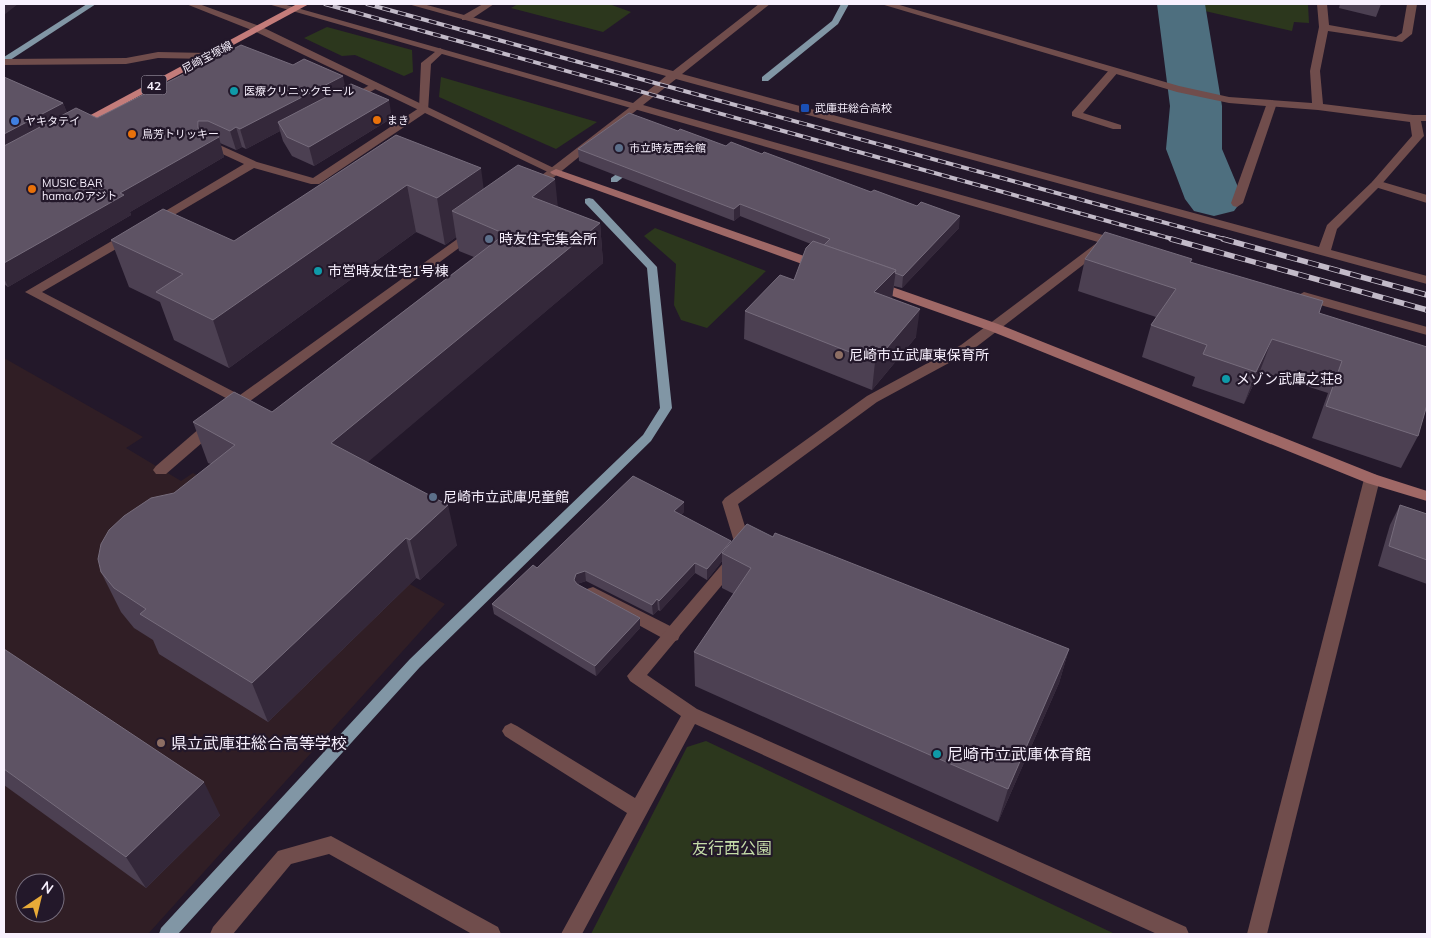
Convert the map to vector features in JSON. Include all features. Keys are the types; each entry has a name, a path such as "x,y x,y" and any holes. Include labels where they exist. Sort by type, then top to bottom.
{"main road":[{"name":"尼崎宝塚線","path":"72,129 299,7"}],"street":[{"path":"191,4 258,30 556,172 835,271"},
{"path":"273,4 299,7 440,51 1126,246"},
{"path":"413,4 1427,280"},
{"path":"466,18 489,4"},
{"path":"520,198 556,172 672,75 763,4"},
{"path":"886,4 1177,89 1229,100 1318,107 1415,119 1419,117 1427,118"},
{"path":"1318,107 1315,71 1324,27 1322,4"},
{"path":"1324,27 1398,40 1407,34 1412,4"},
{"path":"424,109 426,62 440,51"},
{"path":"8,62 126,61 158,55 208,56"},
{"path":"1114,71 1076,114 1117,127"},
{"path":"340,104 375,86"},
{"path":"1237,203 1272,104"},
{"path":"209,144 253,164 315,182 424,109"},
{"path":"1324,252 1331,228 1376,184 1418,136 1415,119"},
{"path":"241,401 32,292 253,164"},
{"path":"1376,184 1427,198"},
{"path":"161,470 241,401 488,221"},
{"path":"1108,240 966,348 872,399 730,502 744,549 636,676 691,714 1179,934"},
{"path":"863,281 993,327 1372,479 1427,496"},
{"path":"1296,294 1427,331"},
{"path":"1258,934 1372,479"},
{"path":"585,589 672,634"},
{"path":"571,934 691,714"},
{"path":"511,731 639,810"},
{"path":"220,934 285,857 331,845 491,934"}],"shaded area":[{"name":"県立武庫荘総合高等学校","path":"4,358 143,437 126,448 181,481 193,473 238,500 248,492 445,604 148,934 4,934"}],"green space":[{"path":"518,4 609,4 631,12 603,32 511,8"},
{"path":"1191,4 1308,4 1309,23 1294,22 1292,31 1192,8"},
{"path":"327,27 412,50 413,72 404,76 355,55 342,56 304,38"},
{"path":"441,77 597,122 556,149 439,97"},
{"path":"655,228 766,271 707,328 681,320 674,305 676,264 644,236"},
{"name":"友行西公園","path":"706,741 1115,934 591,934 687,747"}],"building":[{"path":"241,45 293,65 304,59 343,76 240,129 236,127 230,131 208,121 198,121 198,128 219,137 120,193 124,195 4,263 4,146 76,108 97,118"},
{"path":"4,77 63,103 4,134"},
{"path":"351,84 389,100 309,147 287,137 278,122"},
{"path":"629,113 726,146 731,142 762,154 764,152 871,192 874,190 917,206 921,202 960,216 903,276 895,273 896,270 824,245 830,239 740,204 734,209 578,149"},
{"path":"396,135 481,168 437,198 407,185 213,320 156,292 183,274 111,240 163,209 234,241"},
{"path":"518,165 555,179 532,197 600,223 331,443 448,505 410,540 406,538 252,683 140,614 146,609 114,588 101,572 98,559 101,544 109,530 124,516 151,498 174,493 235,445 193,422 234,392 272,412 505,234 452,211"},
{"path":"1105,232 1192,259 1190,262 1323,301 1319,313 1427,347 1427,405 1418,436 1326,406 1342,361 1272,339 1256,372 1203,354 1207,345 1151,325 1176,289 1085,259"},
{"path":"813,241 896,270 874,292 920,309 875,362 745,311 780,275 794,280 806,248"},
{"path":"633,476 684,502 674,511 731,541 707,569 695,563 659,601 657,599 652,605 585,571 576,574 574,580 577,584 640,618 595,666 492,604 533,565 537,568"},
{"path":"1400,505 1427,514 1427,560 1389,546"},
{"name":"尼崎市立武庫体育館","path":"747,524 773,537 775,533 1069,649 1008,789 694,652 751,568 722,553"},
{"path":"4,649 204,782 126,857 4,769"}],"waterway":[{"path":"4,61 92,4"},
{"path":"765,79 835,22 845,4"},
{"path":"1181,4 1196,106 1194,149 1214,199"},
{"path":"614,180 632,166"},
{"path":"167,934 415,663 647,438 666,408 652,267 589,201"}],"railway":[{"path":"325,4 1176,240"},
{"path":"367,4 1228,240"},
{"path":"1171,239 1427,310"},
{"path":"1223,239 1427,295"}],"place":[{"name":"医療クリニックモール","path":"234,91"},
{"name":"武庫荘総合高校","path":"805,108"},
{"name":"まき","path":"377,120"},
{"name":"ヤキタテイ","path":"15,121"},
{"name":"鳥芳トリッキー","path":"132,134"},
{"name":"市立時友西会館","path":"619,148"},
{"name":"MUSIC BAR hama.のアジト","path":"32,189"},
{"name":"時友住宅集会所","path":"489,239"},
{"name":"市営時友住宅1号棟","path":"318,271"},
{"name":"尼崎市立武庫東保育所","path":"839,355"},
{"name":"メゾン武庫之荘8","path":"1226,379"},
{"name":"尼崎市立武庫児童館","path":"433,497"},
{"name":"県立武庫荘総合高等学校","path":"161,743"},
{"name":"尼崎市立武庫体育館","path":"937,754"}]}
